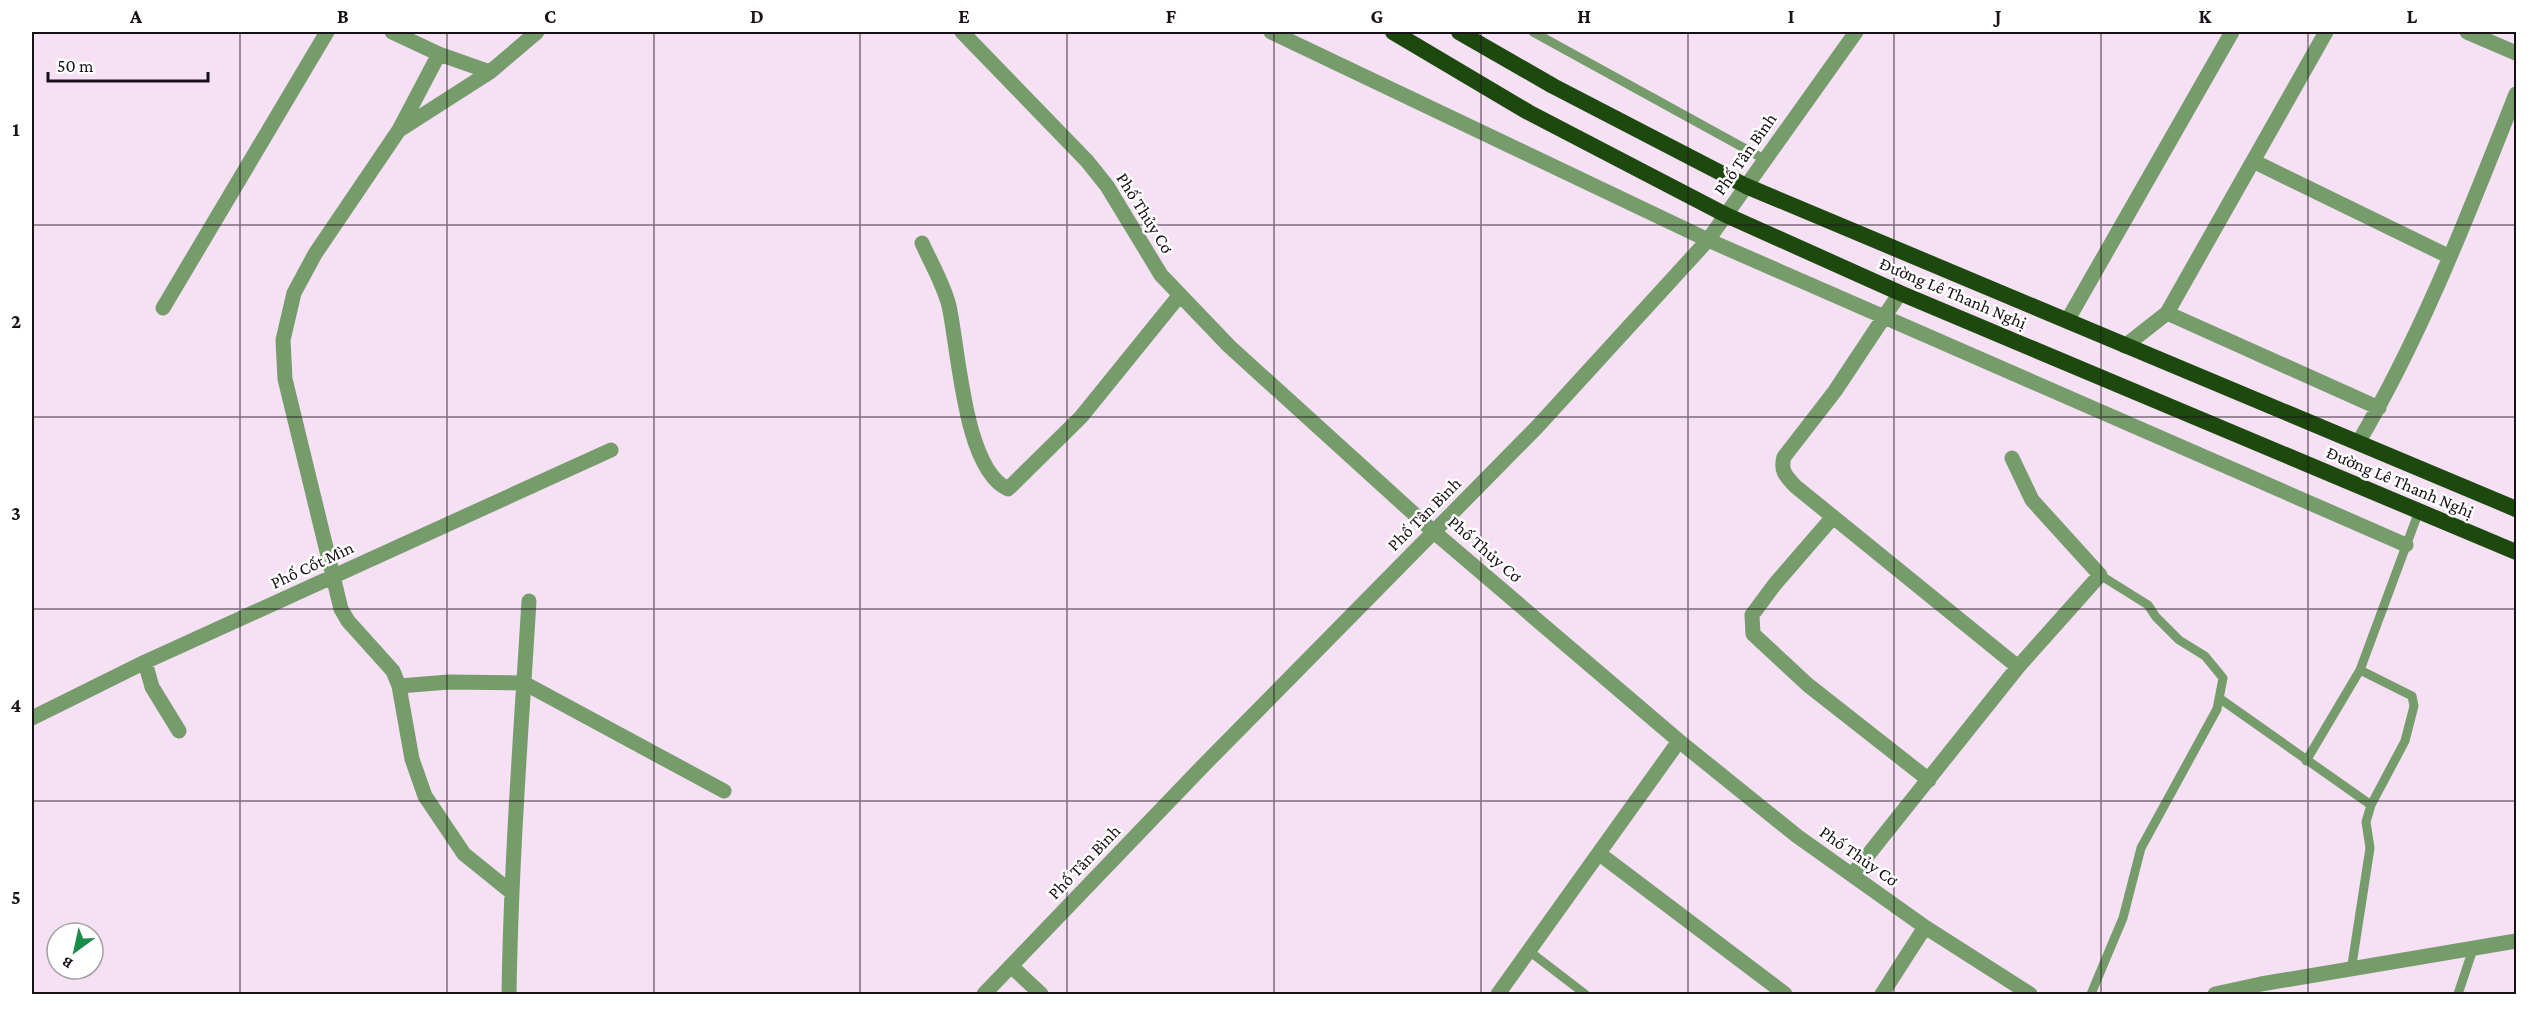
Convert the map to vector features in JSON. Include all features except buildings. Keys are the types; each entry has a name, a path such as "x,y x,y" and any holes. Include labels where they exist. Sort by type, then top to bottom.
{"highway":[{"name":"Đường Lê Thanh Nghị","path":"1393,32 1528,112 1726,214 1900,292 2517,552"},
{"name":"Đường Lê Thanh Nghị","path":"1459,32 1553,86 1746,186 2517,509"}],"street":[{"path":"163,308 327,32"},
{"path":"394,32 439,54 490,72"},
{"name":"Phố Thủy Cơ","path":"962,32 1101,178 1161,275 1179,296 1229,346 1434,531 1679,741 1797,836 1925,927 2030,994"},
{"path":"1271,32 1708,240 2406,545"},
{"name":"Phố Tân Bình","path":"984,994 1537,427 1708,240 1856,32"},
{"path":"2067,321 2232,32"},
{"path":"2125,346 2167,313 2326,32"},
{"path":"2467,32 2517,53"},
{"path":"399,130 490,72 534,33"},
{"path":"439,54 399,130 315,254 294,293 284,340 285,379 341,609 348,621 393,671 399,686 412,759 425,796 464,854 511,892"},
{"path":"2358,443 2379,408 2450,257 2517,93"},
{"path":"2253,161 2450,257"},
{"path":"922,243 949,304 963,391 978,453 987,472 1000,485 1008,489 1081,417 1179,296"},
{"path":"1900,292 1835,391 1784,457 1781,466 1783,473 1795,486 2018,667"},
{"path":"2167,313 2379,408"},
{"name":"Phố Cốt Mìn","path":"32,718 145,662 611,450"},
{"path":"1851,875 2018,667 2100,575 2032,500 2012,458"},
{"path":"1833,517 1775,584 1752,615 1753,634 1808,685 1929,780"},
{"path":"509,994 511,892 529,601"},
{"path":"145,662 152,687 179,730"},
{"path":"399,686 449,682 524,683 724,791"},
{"path":"1498,994 1601,855 1679,741"},
{"path":"1601,855 1785,994"},
{"path":"1882,994 1925,927"},
{"path":"2215,994 2261,984 2517,942"},
{"path":"1011,966 1041,994"}],"lane":[{"path":"1533,32 1764,159"},
{"path":"2306,761 2360,670 2419,512"},
{"path":"2091,994 2123,918 2141,848 2217,709 2223,678 2205,656 2179,640 2156,617 2148,604 2100,575"},
{"path":"2351,970 2370,848 2366,822 2370,806 2405,741 2414,706 2412,696 2360,670"},
{"path":"2219,698 2370,806"},
{"path":"2458,994 2473,949"},
{"path":"1529,951 1585,994"}]}
